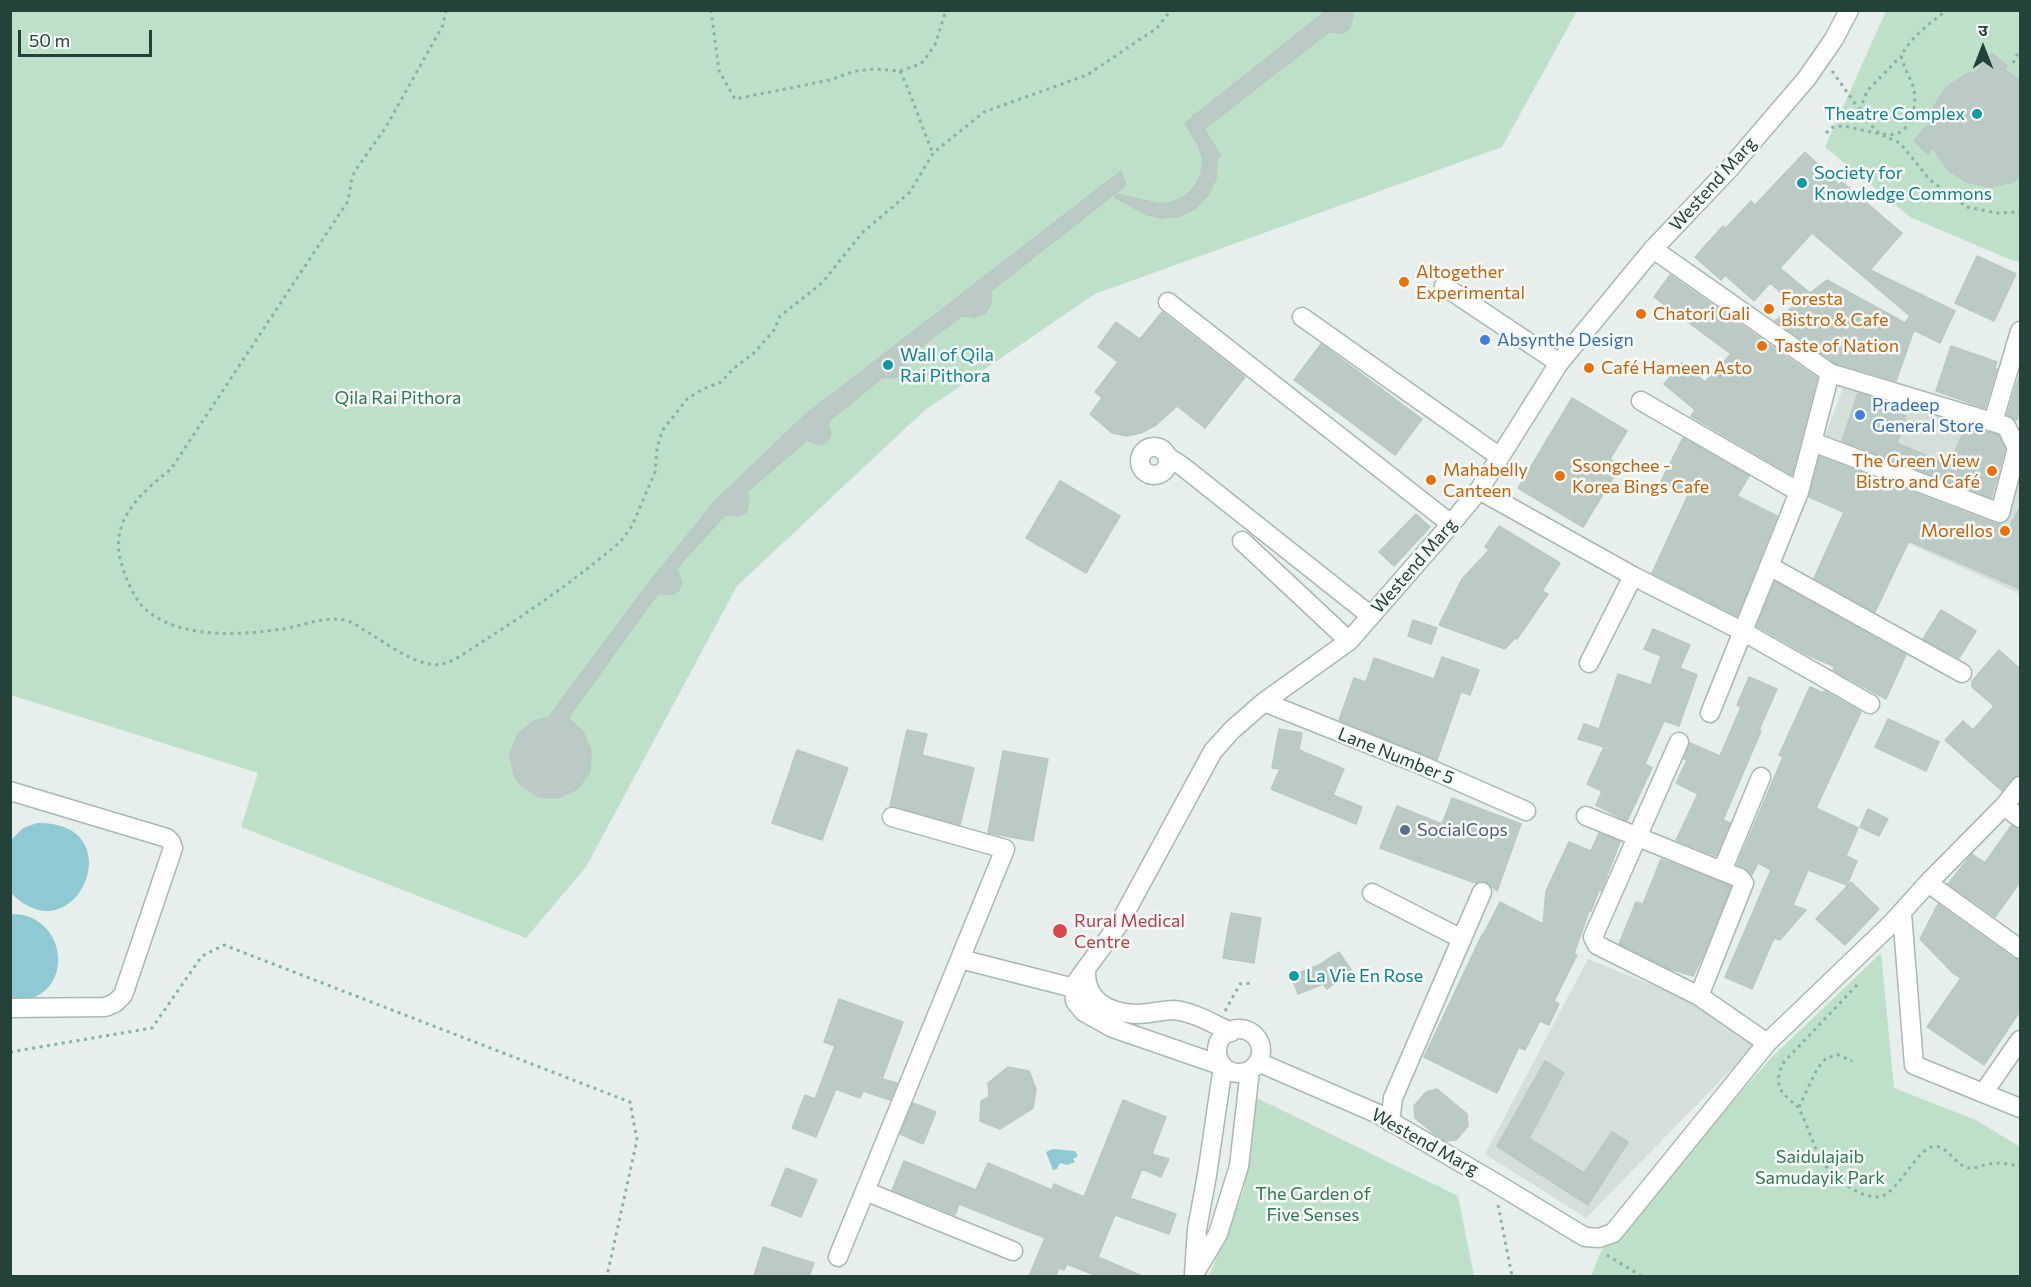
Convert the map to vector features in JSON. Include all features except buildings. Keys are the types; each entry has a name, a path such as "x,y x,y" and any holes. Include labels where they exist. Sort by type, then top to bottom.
{"street":[{"name":"Westend Marg","path":"1584,1237 1376,1113 1254,1066 1236,1073 1223,1066 1113,1028 1078,1007 1074,988 1119,924 1213,751 1232,730 1264,702 1349,641 1451,525 1479,490 1559,363 1653,249 1730,168 1807,78 1834,39 1849,10"},
{"path":"1653,249 1830,373 2006,426 2017,448 2014,485 2000,513 1813,442"},
{"path":"1444,286 1559,363"},
{"path":"1168,302 1451,525"},
{"path":"1302,317 1500,457"},
{"path":"1993,422 2020,331"},
{"path":"1710,713 1798,492 1830,373"},
{"path":"1641,401 1798,492"},
{"path":"1168,457 1371,616"},
{"path":"1479,490 1633,576 1744,632 1870,704"},
{"path":"1242,541 1349,641"},
{"path":"1769,566 1962,673"},
{"path":"1589,663 1633,576"},
{"name":"Lane Number 5","path":"1264,702 1419,764 1526,812"},
{"path":"1679,742 1593,937 1594,941 1597,945 1699,996 1767,1042"},
{"path":"1722,871 1761,777"},
{"path":"1584,1237 1599,1238 1612,1233 1767,1042 1902,913 1928,883 2004,806 2020,786"},
{"path":"10,790 166,838 171,842 173,848 123,994 115,1003 105,1007 10,1008"},
{"path":"2004,806 2020,819"},
{"path":"1586,816 1740,878 1744,883 1699,996"},
{"path":"838,1257 1005,849 892,817"},
{"path":"1928,883 2020,949"},
{"path":"1390,1122 1393,1098 1482,892"},
{"path":"1372,893 1462,939"},
{"path":"1902,913 1914,1065 2020,1108"},
{"path":"960,959 1074,988"},
{"path":"1086,969 1087,987 1090,994 1101,1004 1120,1011 1138,1014 1173,1010 1188,1013 1224,1029 1241,1030 1256,1037 1261,1052 1254,1066 1239,1166 1218,1234 1194,1275"},
{"path":"1194,1275 1197,1228 1223,1066 1217,1050 1224,1029"},
{"path":"1984,1092 2020,1040"},
{"path":"865,1191 1013,1251"}],"path":[{"path":"446,10 443,25 386,127 355,171 348,201 171,469 133,503 126,516 120,530 118,546 121,562 141,604 162,620 180,627 201,630 250,632 285,629 329,618 347,620 423,664 446,663 459,656 528,613 621,541 632,526 655,472 657,448 662,431 687,399 703,388 721,382 755,352 774,330 780,316 822,283 862,233 910,192 933,153 984,112 1087,75 1157,28 1171,10"},
{"path":"711,10 718,71 735,99 830,81 855,71 874,69 900,71 921,64 935,45 946,10"},
{"path":"1860,110 1867,91 1921,30 1947,10"},
{"path":"2013,63 2020,49"},
{"path":"1821,58 1869,123 1880,134 1896,134 1908,124 1915,108 1914,88 1905,72 1900,56"},
{"path":"900,71 933,153"},
{"path":"1827,133 1833,127 1844,126 1880,134 1900,143 1930,180 1967,207 1997,213 2020,212"},
{"path":"10,1052 152,1028 202,956 224,945 630,1102 638,1140 607,1276"},
{"path":"1224,1029 1237,988 1240,984 1252,983"},
{"path":"1857,985 1784,1062 1778,1072 1778,1084 1785,1096 1798,1107 1822,1161 1840,1180 1862,1194 1875,1199 1887,1195 1922,1154 1936,1147 1946,1150 1963,1166 1975,1169 1988,1164 2005,1163 2020,1166"},
{"path":"1798,1107 1817,1070 1826,1058 1838,1055 1852,1061"},
{"path":"1494,1182 1512,1276"},
{"path":"1584,1237 1601,1251 1641,1276"}],"shaded area":[{"path":"1845,382 2020,431 2020,594 1803,495"},
{"path":"1588,959 1740,1021 1758,1042 1586,1218 1485,1154"}],"green space":[{"name":"Qila Rai Pithora","path":"11,11 1577,11 1502,147 1095,294 925,410 737,586 586,867 526,938 241,827 258,773 11,695"},
{"path":"1886,11 2020,11 2020,262 1910,217 1825,147"},
{"name":"Saidulajaib Samudayik Park","path":"1881,953 1894,1088 1976,1120 2020,1147 2020,1276 1591,1276 1601,1251 1772,1057"},
{"name":"The Garden of Five Senses","path":"1257,1098 1458,1196 1474,1276 1209,1276 1243,1192"}],"water":[{"path":"37,823 67,828 83,842 89,862 85,882 74,899 56,910 35,909 11,893 11,840 23,828"},
{"path":"11,914 29,917 43,925 58,951 58,966 53,980 44,992 25,1000 11,1001"},
{"path":"1053,1149 1075,1151 1078,1156 1073,1159 1075,1162 1067,1165 1060,1163 1057,1169 1053,1170 1046,1152"}],"place":[{"name":"Theatre Complex","path":"1977,114"},
{"name":"Society for Knowledge Commons","path":"1802,183"},
{"name":"Altogether Experimental","path":"1404,282"},
{"name":"Foresta Bistro & Cafe","path":"1769,309"},
{"name":"Chatori Gali","path":"1641,314"},
{"name":"Absynthe Design","path":"1485,340"},
{"name":"Taste of Nation","path":"1762,346"},
{"name":"Wall of Qila Rai Pithora","path":"888,365"},
{"name":"Café Hameen Asto","path":"1589,368"},
{"name":"Pradeep General Store","path":"1860,415"},
{"name":"The Green View Bistro and Café","path":"1992,471"},
{"name":"Ssongchee - Korea Bings Cafe","path":"1560,476"},
{"name":"Mahabelly Canteen","path":"1431,480"},
{"name":"Morellos","path":"2005,531"},
{"name":"SocialCops","path":"1405,830"},
{"name":"Rural Medical Centre","path":"1060,931"},
{"name":"La Vie En Rose","path":"1294,976"}]}
